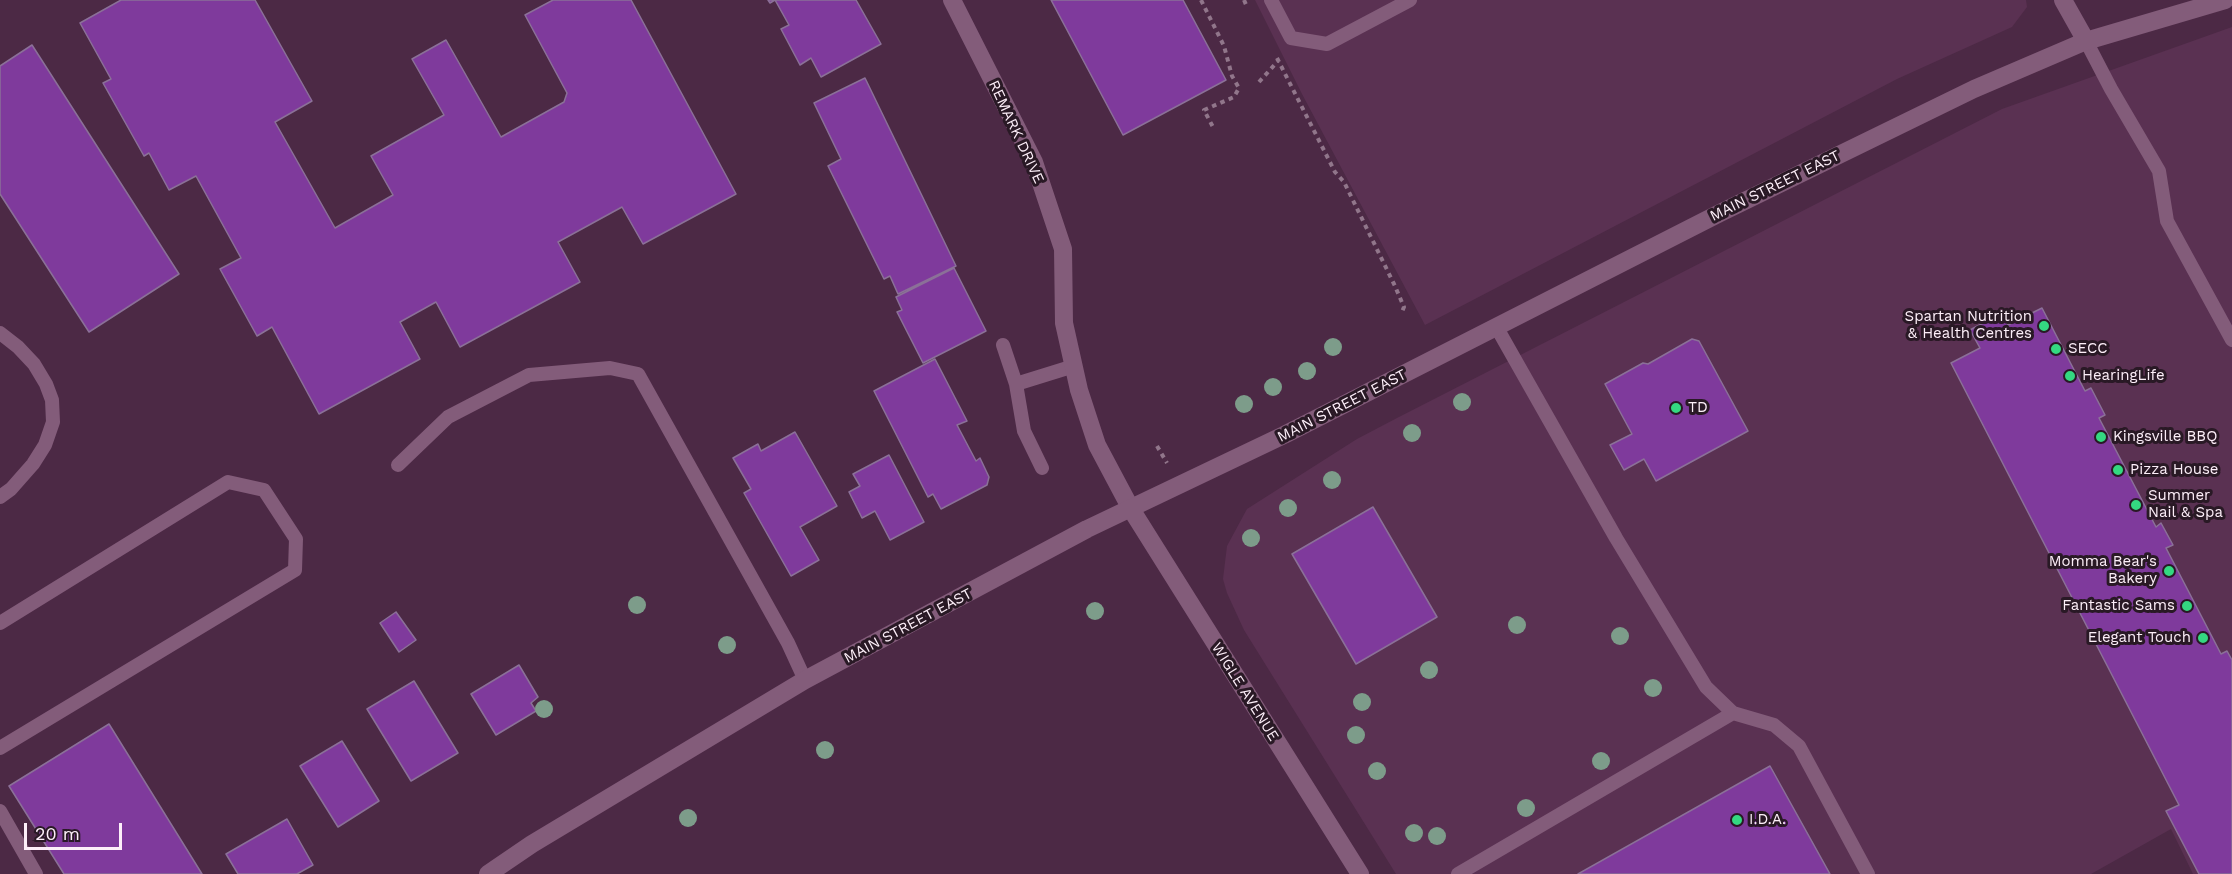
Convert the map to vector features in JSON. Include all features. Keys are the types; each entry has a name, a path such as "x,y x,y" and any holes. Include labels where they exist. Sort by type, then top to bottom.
{"main road":[{"name":"REMARK DRIVE","path":"952,0 1034,162 1063,249 1064,323 1079,390 1097,445 1131,509"},
{"path":"2063,0 2086,41"},
{"name":"MAIN STREET EAST","path":"488,874 570,820 805,680 1088,529 1284,435 1720,213 1974,89 2086,41 2225,0"},
{"name":"WIGLE AVENUE","path":"1131,509 1360,874"}],"lane":[{"path":"1271,0 1292,38 1327,44 1410,0"},
{"path":"2086,41 2110,89 2159,171 2167,221 2232,340"},
{"path":"1497,328 1616,538 1706,687 1733,713 1774,725 1799,746 1868,874"},
{"path":"0,333 34,364 46,384 52,400 53,422 45,445 33,464 11,489 0,497"},
{"path":"1003,345 1016,384 1024,431 1042,468"},
{"path":"1016,384 1074,366"},
{"path":"398,465 448,417 529,375 610,368 638,374 788,643 805,680"},
{"path":"0,623 228,482 264,490 296,539 295,570 0,748"},
{"path":"1458,874 1476,869 1733,713"},
{"path":"0,811 36,874"}],"path":[{"path":"1200,0 1224,46 1232,76 1239,88 1234,97 1204,110 1214,129"},
{"path":"1244,0 1250,13"},
{"path":"1274,52 1335,172 1344,182 1394,284 1404,307 1401,314"},
{"path":"1259,82 1278,61"},
{"path":"1157,446 1167,463"}],"shaded area":[{"path":"1255,0 2026,0 2027,7 2012,27 1897,79 1425,325 1302,94"},
{"path":"2232,27 2232,874 2193,874 2171,829 2091,874 1396,874 1244,630 1227,593 1223,579 1227,546 1247,509 1357,439 2002,109"}],"building":[{"path":"121,0 255,0 312,101 275,122 335,228 393,195 371,156 444,115 412,59 446,40 501,137 564,102 567,93 525,15 553,0 631,0 736,194 643,244 622,207 558,242 580,282 460,347 436,302 400,322 420,359 319,414 272,327 257,336 220,269 241,258 196,176 169,190 149,153 144,156 103,83 111,79 80,23"},
{"path":"775,0 856,0 881,44 821,77 811,58 800,65 781,29 789,25"},
{"path":"1051,0 1183,0 1226,80 1123,135"},
{"path":"32,45 179,274 89,332 0,194 0,66"},
{"path":"865,78 956,266 898,294 890,276 884,279 828,166 841,159 814,103"},
{"path":"954,268 986,331 923,363 897,312 902,310 896,297"},
{"path":"2042,308 2085,391 2091,388 2105,415 2099,418 2156,527 2161,523 2173,545 2166,548 2221,654 2227,651 2232,660 2232,874 2199,874 2166,811 2179,805 1951,363 1980,348 1970,330 2002,313 2008,325"},
{"name":"TD","path":"1692,339 1699,341 1748,431 1656,481 1644,459 1624,470 1610,445 1632,434 1605,384 1643,363 1648,364"},
{"path":"935,359 967,421 957,425 976,461 980,458 989,477 987,485 941,509 933,494 928,497 874,391"},
{"path":"795,432 837,506 800,527 819,560 791,576 744,493 751,489 733,458 758,444 761,451"},
{"path":"889,455 924,522 890,540 875,511 862,518 849,492 860,486 853,474"},
{"path":"1373,507 1437,617 1356,664 1292,554"},
{"path":"396,612 416,640 399,652 380,623"},
{"path":"519,665 538,697 531,703 536,711 496,735 471,694"},
{"path":"414,681 458,753 411,781 367,709"},
{"path":"109,724 202,874 64,874 9,786"},
{"path":"342,741 379,801 338,827 300,766"},
{"name":"I.D.A.","path":"1770,766 1830,874 1578,874"},
{"path":"287,819 313,865 297,874 238,874 226,854"}],"place":[{"name":"Spartan Nutrition & Health Centres","path":"2044,326"},
{"name":"SECC","path":"2056,349"},
{"name":"HearingLife","path":"2070,376"},
{"name":"TD","path":"1676,408"},
{"name":"Kingsville BBQ","path":"2101,437"},
{"name":"Pizza House","path":"2118,470"},
{"name":"Summer Nail & Spa","path":"2136,505"},
{"name":"Momma Bear's Bakery","path":"2169,571"},
{"name":"Fantastic Sams","path":"2187,606"},
{"name":"Elegant Touch","path":"2203,638"},
{"name":"I.D.A.","path":"1737,820"}]}
